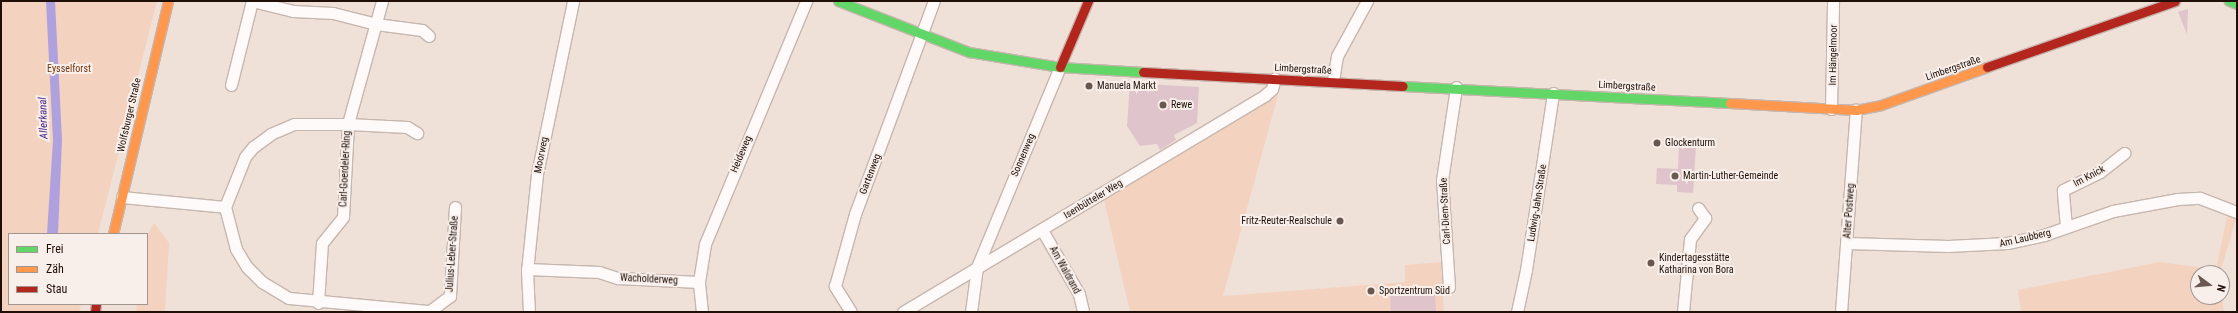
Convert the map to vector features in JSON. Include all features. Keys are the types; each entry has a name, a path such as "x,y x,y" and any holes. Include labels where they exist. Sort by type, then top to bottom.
{"street":[{"name":"Wolfsburger Straße","path":"113,233 168,1"},
{"path":"231,84 252,1 293,11 332,13 376,24 422,30 429,36"},
{"name":"Carl-Goerdeler-Ring","path":"318,303 322,243 343,217 348,124 382,1"},
{"name":"Moorweg","path":"529,312 527,269 537,174 573,1"},
{"name":"Heideweg","path":"702,312 699,282 712,223 806,1"},
{"name":"Limbergstraße","path":"838,1 921,35 988,57 1060,67 1456,87 1856,110 1881,105 2175,1"},
{"name":"Gartenweg","path":"851,312 835,286 855,214 934,1"},
{"name":"Sonnenweg","path":"971,312 977,267 1088,1"},
{"path":"1333,81 1337,56 1367,1"},
{"name":"Im Hängelmoor","path":"1831,109 1833,1"},
{"path":"2229,1 2237,4"},
{"name":"Isenbütteler Weg","path":"903,312 1265,95 1272,89 1274,78"},
{"name":"Carl-Diem-Straße","path":"1449,286 1442,180 1456,87"},
{"name":"Ludwig-Jahn-Straße","path":"1517,312 1526,270 1552,93"},
{"name":"Alter Postweg","path":"1841,312 1856,110"},
{"name":"Carl-Goerdeler-Ring","path":"225,207 245,157 253,146 271,134 294,124 348,124 407,127 417,134"},
{"name":"Im Knick","path":"2066,227 2063,190 2100,172 2124,153"},
{"path":"122,197 225,207 236,250 247,267 274,291 289,298 318,303 330,308"},
{"name":"Am Laubberg","path":"1847,243 1980,245 2026,239 2146,204 2200,198 2237,212"},
{"name":"Julius-Leber-Straße","path":"330,308 430,311 450,296 455,207"},
{"path":"1683,312 1690,238 1705,218 1698,208"},
{"name":"Am Waldrand","path":"1042,230 1079,294 1083,312"},
{"name":"Wacholderweg","path":"527,269 599,272 618,278 699,282"}],"green space":[{"name":"Eysselforst","path":"1,1 157,1 98,233 8,233 8,305 81,305 79,312 1,312"},
{"path":"1278,95 1223,296 1405,282 1405,265 1441,262 1444,312 1130,312 1104,200"},
{"path":"2227,216 2236,219 2222,265 2217,265"},
{"path":"154,223 169,243 165,312 136,312 137,305 148,305 148,233"},
{"path":"2160,262 2190,266 2190,305 2223,305 2224,312 2021,312 2018,290"}],"shaded area":[{"path":"46,1 55,1 62,140 58,233 47,233 53,140"}],"building":[{"path":"2188,9 2187,34 2178,12"},
{"name":"Rewe","path":"1130,83 1199,87 1197,123 1174,135 1176,140 1160,150 1157,144 1140,146 1127,126"},
{"name":"Martin-Luther-Gemeinde","path":"1679,145 1696,146 1693,193 1677,192 1677,185 1656,184 1657,168 1678,169"},
{"path":"1435,292 1436,312 1391,312 1390,294"}],"traffic: fast":[{"path":"838,1 969,52 1060,67 1143,72"},
{"path":"2229,1 2237,4"},
{"path":"1403,86 1730,103"}],"traffic: slow":[{"path":"113,233 168,1"},
{"path":"1730,103 1856,110 1881,105 1987,67"}],"traffic: jam":[{"path":"1060,67 1088,1"},
{"path":"1987,67 2175,1"},
{"path":"1143,72 1403,86"},
{"path":"95,312 96,305"}],"place":[{"name":"Manuela Markt","path":"1089,86"},
{"name":"Rewe","path":"1163,105"},
{"name":"Glockenturm","path":"1657,143"},
{"name":"Martin-Luther-Gemeinde","path":"1675,176"},
{"name":"Fritz-Reuter-Realschule","path":"1340,221"},
{"name":"Kindertagesstätte Katharina von Bora","path":"1651,263"},
{"name":"Sportzentrum Süd","path":"1371,291"}],"water label":[{"name":"Allerkanal","path":"44,118"}]}
